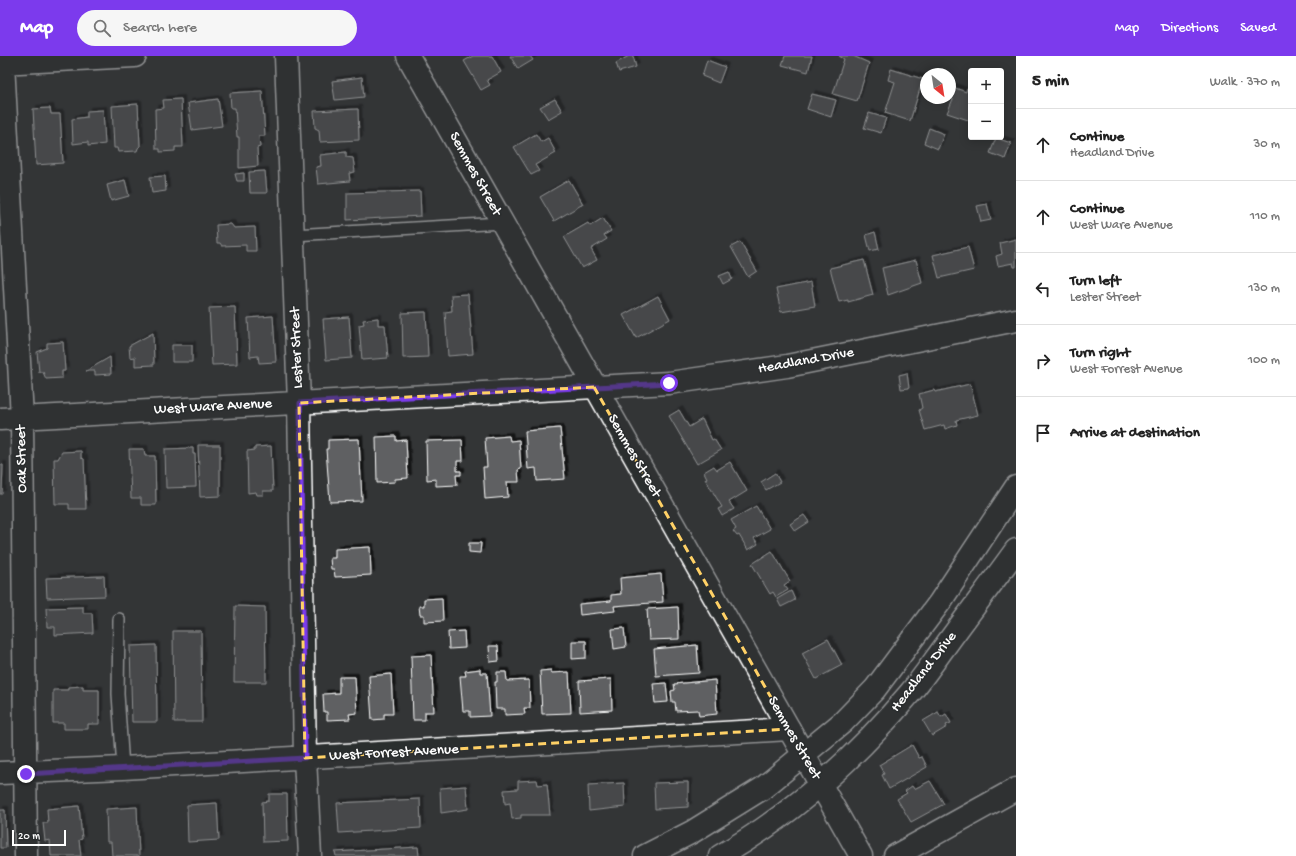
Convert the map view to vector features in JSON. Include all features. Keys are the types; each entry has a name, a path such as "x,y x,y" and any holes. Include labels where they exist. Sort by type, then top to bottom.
{"street":[{"path":"2,63 135,56"},
{"name":"Lester Street","path":"286,56 300,403 305,758 310,856"},
{"name":"Semmes Street","path":"408,56 594,387 861,856"},
{"name":"Oak Street","path":"2,63 22,418 26,856"},
{"name":"Headland Drive","path":"594,387 669,383 787,366 1016,320"},
{"name":"West Ware Avenue","path":"0,419 594,387"},
{"name":"Headland Drive","path":"645,856 692,832 763,788 843,722 875,689 940,602 1016,487"},
{"name":"Headland Drive","path":"720,856 774,820 820,784 867,740 910,693 1016,550"},
{"name":"West Forrest Avenue","path":"0,774 26,774 789,729"},
{"path":"895,856 1016,789"}],"lane":[{"path":"293,235 502,223"},
{"path":"119,619 118,694 123,768"}],"highlighted area":[{"path":"594,387 789,729 305,758 299,403"}],"building":[{"path":"473,56 492,56 501,72 487,80 490,85 481,90 464,61"},
{"path":"510,56 530,56 533,60 518,69"},
{"path":"629,56 633,56 636,67 619,72 616,63"},
{"path":"785,56 812,56 808,72 782,65"},
{"path":"839,56 853,56 869,63 857,101 833,94 844,59"},
{"path":"707,60 725,67 719,83 702,76"},
{"path":"891,69 920,78 920,89 910,121 885,113 895,82 888,80"},
{"path":"362,77 364,97 335,100 332,81"},
{"path":"956,88 966,92 968,88 968,120 947,113 951,104 956,104"},
{"path":"262,91 265,136 259,136 260,147 257,148 258,166 239,168 239,137 237,137 235,108 231,108 230,93"},
{"path":"812,94 836,100 831,117 807,109"},
{"path":"181,99 183,147 175,147 175,151 160,152 160,149 156,149 155,109 164,108 163,100"},
{"path":"218,99 222,126 192,130 188,103"},
{"path":"555,99 562,111 548,119 540,107"},
{"path":"138,104 140,146 137,151 118,152 117,148 114,148 112,106"},
{"path":"50,108 51,114 60,114 63,163 36,165 33,109"},
{"path":"358,109 359,140 320,142 319,130 315,128 314,111"},
{"path":"103,110 105,144 88,146 88,142 73,144 72,119 87,117 87,111"},
{"path":"869,113 886,118 881,133 864,128"},
{"path":"929,128 944,134 938,149 924,143"},
{"path":"536,134 541,142 548,138 556,153 535,165 539,171 531,175 514,147"},
{"path":"995,140 1002,140 1011,143 1005,159 990,153"},
{"path":"346,152 346,157 353,158 355,172 349,173 350,181 318,184 316,167 321,166 320,155"},
{"path":"265,171 267,193 250,193 249,172"},
{"path":"244,173 244,181 237,181 235,174"},
{"path":"165,176 166,191 152,193 150,177"},
{"path":"125,180 129,196 111,201 107,185"},
{"path":"569,180 583,204 554,221 540,197"},
{"path":"420,191 421,216 347,220 347,193"},
{"path":"987,204 991,220 981,222 977,206"},
{"path":"603,218 611,231 604,235 607,239 591,249 597,260 582,268 564,237 588,223 590,226"},
{"path":"231,224 234,228 255,227 256,251 246,251 246,245 222,246 220,243 217,243 216,225"},
{"path":"875,232 879,249 870,251 866,235"},
{"path":"1016,239 1016,267 1014,267 1013,263 998,266 996,256 1002,254 1000,243"},
{"path":"740,242 757,271 748,277 731,247"},
{"path":"968,247 974,270 939,278 933,255"},
{"path":"864,260 873,295 848,302 848,300 839,302 830,268"},
{"path":"916,260 922,283 888,295 882,268"},
{"path":"729,272 732,279 723,284 719,276"},
{"path":"811,282 815,306 781,312 776,289"},
{"path":"468,294 473,354 448,356 445,312 452,311 451,295"},
{"path":"658,296 670,319 636,338 623,315"},
{"path":"235,307 237,364 212,365 209,308"},
{"path":"426,312 428,357 403,358 402,313"},
{"path":"273,316 276,362 259,363 258,356 250,357 248,318"},
{"path":"349,317 352,358 326,360 323,319"},
{"path":"378,318 378,325 385,325 388,358 362,360 359,325 364,324 363,320"},
{"path":"153,333 154,365 135,366 135,357 130,358 129,346"},
{"path":"63,342 65,371 62,371 62,378 46,379 43,372 39,372 37,352 47,348 47,343"},
{"path":"172,345 192,345 192,362 172,362"},
{"path":"110,357 111,374 95,375 95,371 86,371"},
{"path":"907,373 909,388 901,389 899,375"},
{"path":"970,384 978,415 956,420 957,425 945,429 944,425 925,430 919,410 922,408 919,394"},
{"path":"679,410 689,427 702,419 712,440 714,439 721,450 697,464 669,416"},
{"path":"560,428 565,479 537,481 536,468 528,469 525,431"},
{"path":"396,436 396,441 406,440 408,478 395,479 395,482 377,483 376,437"},
{"path":"509,436 510,441 519,440 521,469 518,470 519,482 507,482 508,497 485,499 483,467 487,467 485,438"},
{"path":"359,439 362,501 330,502 326,449 328,449 328,440"},
{"path":"462,440 463,461 457,461 457,471 461,471 461,475 456,475 457,485 436,486 436,479 427,480 426,441"},
{"path":"198,445 220,445 220,496 200,497"},
{"path":"271,446 273,491 263,491 263,495 257,495 256,492 248,493 247,451 255,450 255,447"},
{"path":"193,448 193,454 195,454 196,487 166,488 165,449"},
{"path":"129,449 144,449 145,456 155,456 156,505 141,505 141,498 131,498"},
{"path":"81,451 81,458 84,459 86,509 69,509 69,504 55,504 54,459 58,459 62,452"},
{"path":"730,462 747,491 729,502 734,509 722,516 718,509 722,507 705,479 707,478 704,472 714,466 717,470"},
{"path":"0,465 3,465 2,494 0,494"},
{"path":"775,473 780,482 766,490 761,482"},
{"path":"756,506 770,529 754,538 758,544 748,550 739,535 737,536 733,531 736,529 731,520"},
{"path":"804,515 809,522 795,531 790,524"},
{"path":"469,543 481,543 480,553 469,552"},
{"path":"370,547 371,575 335,577 334,569 331,569 330,558 335,558 335,549"},
{"path":"772,551 790,581 784,585 788,590 776,597 773,592 770,594 752,564"},
{"path":"661,574 663,602 614,606 615,611 580,615 579,604 611,601 611,595 621,594 620,578"},
{"path":"104,576 105,596 47,598 46,578"},
{"path":"791,591 795,600 781,607 777,599"},
{"path":"442,598 443,621 424,622 424,615 420,615 419,606 424,606 424,599"},
{"path":"235,606 265,607 266,682 234,682"},
{"path":"83,607 83,613 92,613 93,633 55,635 55,627 47,627 46,608"},
{"path":"678,607 679,639 649,640 647,609"},
{"path":"624,628 626,647 614,649 612,629"},
{"path":"173,631 201,631 202,722 174,722"},
{"path":"464,631 465,648 449,649 448,632"},
{"path":"828,639 842,665 816,679 802,653"},
{"path":"572,641 586,641 586,658 572,659"},
{"path":"156,645 157,722 132,722 130,646"},
{"path":"697,645 699,673 656,676 654,649"},
{"path":"489,646 498,646 499,661 490,662"},
{"path":"431,655 434,712 425,712 425,720 413,720 411,656"},
{"path":"480,669 480,673 487,673 490,716 470,717 470,711 463,711 460,676 466,676 465,671"},
{"path":"551,670 551,673 569,672 571,713 542,714 540,671"},
{"path":"497,672 506,672 507,681 529,680 530,708 524,708 525,714 505,715 505,709 496,709 495,682 497,682"},
{"path":"391,674 393,714 384,714 384,719 372,720 369,676"},
{"path":"339,677 355,677 357,713 349,714 350,719 327,720 327,712 324,712 323,694 339,693"},
{"path":"611,679 612,710 580,712 579,681"},
{"path":"715,680 717,714 699,716 698,710 676,711 675,702 672,702 671,691 675,690 674,684"},
{"path":"666,683 668,702 655,703 653,684"},
{"path":"83,686 83,690 99,690 99,724 88,724 88,729 64,729 64,723 53,723 53,690 68,690 68,687"},
{"path":"938,712 941,717 946,714 951,723 932,736 923,721"},
{"path":"912,745 919,758 922,757 927,767 889,789 879,765"},
{"path":"537,780 538,785 547,784 550,815 521,815 521,818 512,819 510,803 505,804 504,790 518,789 518,781"},
{"path":"930,781 944,804 911,822 897,799 907,793 905,791 912,786 914,789"},
{"path":"688,782 688,807 655,809 654,783"},
{"path":"624,783 625,807 589,811 588,785"},
{"path":"466,786 468,809 441,813 440,788"},
{"path":"269,794 287,794 288,841 263,842 262,802 269,801"},
{"path":"420,799 421,828 339,833 337,803"},
{"path":"217,803 219,840 188,842 187,805"},
{"path":"79,806 82,839 79,840 81,856 51,856 50,840 45,841 43,823 48,823 47,809"},
{"path":"137,807 139,856 112,856 111,842 107,842 106,809"},
{"path":"0,810 5,810 6,848 0,848"},
{"path":"418,847 419,856 336,856 335,852"}],"route":[{"path":"26,774 305,758 300,403 669,383"}]}
